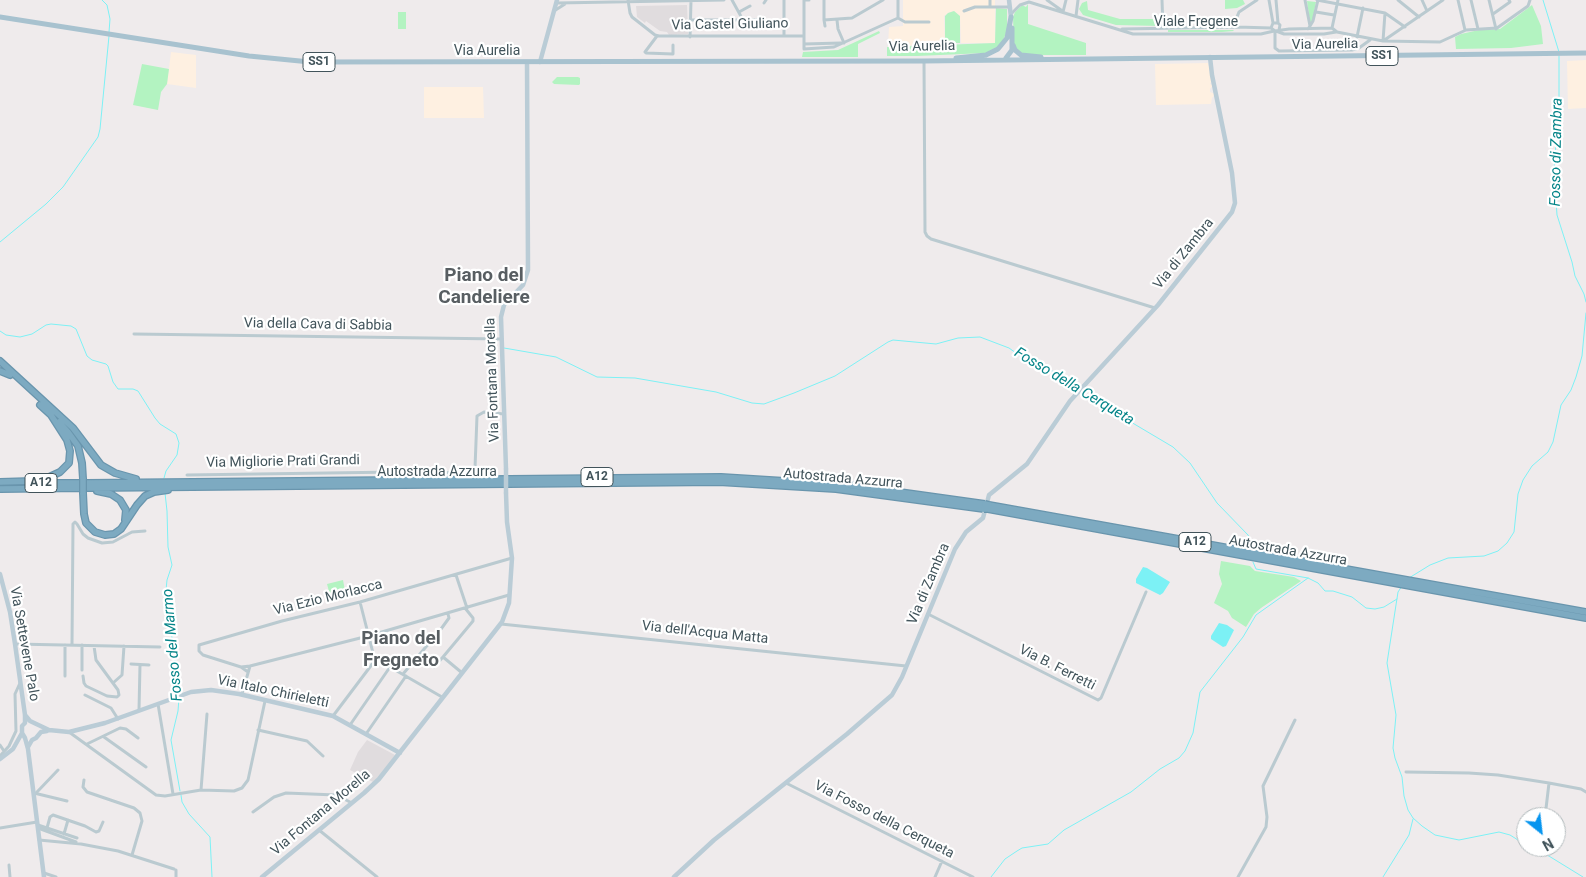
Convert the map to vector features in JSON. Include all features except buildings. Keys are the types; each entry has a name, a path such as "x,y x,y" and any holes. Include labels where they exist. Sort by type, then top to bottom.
{"highway":[{"path":"0,361 75,430 95,458 106,469 128,478 196,489 208,484"},
{"path":"0,370 7,372 67,430 77,444 82,462 86,516 92,529 99,533 107,534 120,528 126,515 125,507 120,500 107,492 84,487"},
{"path":"0,483 45,478 59,473 67,465 70,456 69,445 50,415"},
{"path":"58,416 80,448 84,465 84,510 86,523 95,532 106,536 121,529 137,505 164,484 208,484"},
{"name":"Autostrada Azzurra","path":"208,484 719,482 848,490 986,507 1399,581 1413,581 1586,612"},
{"name":"A12","path":"0,483 84,487"},
{"name":"A12","path":"0,489 164,484"},
{"name":"Autostrada Azzurra","path":"1399,581 1407,585 1586,618"}],"main road":[{"path":"1006,58 1011,52 1011,16"},
{"path":"1006,58 1002,52 1008,36 1011,16"},
{"name":"Via Aurelia","path":"0,18 290,61 540,62 1047,57 1124,58"},
{"path":"1012,43 1015,50 1020,54 1047,57"},
{"path":"956,58 988,55 1004,44"},
{"name":"Via Aurelia","path":"872,60 1062,60 1586,53"},
{"path":"939,61 1006,58 1062,60"}],"street":[{"path":"564,0 568,3"},
{"path":"540,62 557,1 568,3 724,0"},
{"path":"732,0 743,20"},
{"path":"784,0 784,36"},
{"path":"809,0 804,0 804,49 830,48 898,18"},
{"path":"824,0 825,26"},
{"path":"824,20 848,19 859,16 883,0"},
{"path":"898,0 898,18"},
{"path":"990,0 990,6"},
{"path":"1046,0 1063,12 1066,0"},
{"path":"1076,16 1078,0"},
{"path":"1162,0 1163,28"},
{"path":"1237,27 1239,12 1257,0"},
{"path":"1269,0 1275,30 1275,48 1279,51 1352,50 1359,48 1371,39"},
{"path":"1275,30 1280,25 1278,23 1276,1 1281,0"},
{"path":"1305,0 1309,27 1308,34"},
{"path":"1309,27 1313,22 1316,12 1317,0 1337,2 1385,13 1405,27"},
{"path":"1398,0 1419,17"},
{"path":"1422,0 1427,11"},
{"path":"1383,41 1443,0"},
{"path":"1458,0 1465,30 1496,29 1530,1"},
{"path":"1471,0 1478,29"},
{"path":"1489,0 1496,29"},
{"name":"Via Castel Giuliano","path":"628,1 632,17 658,36 804,36"},
{"path":"690,37 691,1"},
{"path":"1493,14 1511,1"},
{"path":"964,11 975,7 1010,2 1011,16"},
{"name":"Viale Fregene","path":"1011,16 1019,6 1027,2 1133,34 1262,34 1275,30 1284,34 1337,32 1383,41 1440,42 1465,30"},
{"path":"1332,28 1337,2"},
{"path":"554,11 568,3"},
{"path":"739,12 750,6"},
{"path":"1357,37 1363,8"},
{"path":"1316,12 1334,15"},
{"path":"1383,41 1385,13"},
{"path":"690,20 756,20 760,18"},
{"path":"898,18 905,22 929,22"},
{"path":"837,20 838,30 844,43"},
{"path":"1273,23 1278,23"},
{"name":"Viale Fregene","path":"1119,29 1237,27 1275,30 1309,27 1332,28 1337,32"},
{"name":"Via Castel Giuliano","path":"658,36 646,53 673,54 673,45"},
{"path":"804,44 844,43"},
{"name":"Via di Zambra","path":"674,877 714,840 887,700 897,688 927,614 959,543 966,532 983,518 990,495 1026,464 1079,390 1156,308 1223,224 1234,206 1231,168 1210,57"},
{"path":"924,61 925,232 927,236 931,239 1156,308"},
{"name":"Via Fontana Morella","path":"262,877 379,779 501,624 508,609 512,558 507,522 502,339 503,308 524,283 528,271 527,62"},
{"name":"Via della Cava di Sabbia","path":"134,334 502,339"},
{"name":"Via Migliorie Prati Grandi","path":"187,475 397,472 469,473 475,467 477,416 484,412 505,414"},
{"path":"72,645 73,524 76,522 83,534 88,538 102,543 114,542 132,532 145,531"},
{"name":"Via Ezio Morlacca","path":"241,667 203,655 200,652 199,645 360,602 512,558"},
{"path":"434,667 473,621 466,608 456,575"},
{"name":"Via Settevene Palo","path":"0,576 9,608 25,715 28,722"},
{"name":"Via B. Ferretti","path":"927,614 1098,700 1101,698 1146,592"},
{"path":"241,667 368,636 510,595"},
{"path":"360,602 376,659 442,697"},
{"path":"366,734 405,675 449,618 448,614"},
{"name":"Via dell'Acqua Matta","path":"501,624 906,666"},
{"path":"15,644 160,647"},
{"path":"65,645 65,676"},
{"path":"82,645 82,670"},
{"path":"84,676 83,682 85,686 106,696 118,697 119,692 96,660 94,646"},
{"path":"113,683 122,676 124,646"},
{"path":"443,657 462,672"},
{"path":"333,716 376,659"},
{"path":"131,664 150,665"},
{"path":"139,711 140,665"},
{"path":"242,694 250,666"},
{"path":"241,667 248,672"},
{"path":"350,725 390,667"},
{"path":"0,758 16,731 15,694 20,682"},
{"name":"Via Italo Chirieletti","path":"49,730 69,732 90,728 196,690 208,690 242,694 333,716 400,753"},
{"path":"85,695 111,708 118,719"},
{"path":"69,732 88,744 149,791 160,796 201,790 234,792 246,785 265,701"},
{"path":"158,704 176,794"},
{"path":"201,790 206,714"},
{"path":"1238,877 1266,826 1268,818 1263,785 1295,720"},
{"path":"49,730 35,722 28,722 22,728 28,749 35,792 44,875 56,877"},
{"path":"39,726 39,734"},
{"path":"88,744 122,728 138,738"},
{"path":"28,749 32,740 39,734 49,730"},
{"path":"258,730 307,741 323,756"},
{"path":"0,758 13,749 18,740 24,736"},
{"path":"24,736 32,740"},
{"path":"104,737 146,767"},
{"path":"0,745 4,752"},
{"path":"35,792 58,770"},
{"path":"1406,772 1480,773 1579,788 1586,792"},
{"path":"84,780 83,787 87,792 134,808 140,813 142,823 132,855"},
{"name":"Via Fosso della Cerqueta","path":"786,783 972,877"},
{"path":"1546,807 1549,783"},
{"path":"35,792 67,800"},
{"path":"253,812 275,796 286,794 336,795 352,803"},
{"path":"47,828 51,816 86,826 96,832 100,830 103,822"},
{"path":"64,834 68,820"},
{"path":"38,825 81,844"},
{"path":"0,828 38,825 77,838"},
{"path":"319,830 377,877"},
{"path":"39,840 81,844 132,855 175,869 176,877"},
{"path":"934,877 942,861"},
{"path":"9,865 10,877"}],"shaded area":[{"path":"903,0 995,0 995,43 961,43 960,16 954,11 944,16 945,43 888,47 889,27 903,26"},
{"path":"687,5 688,34 669,35 667,32 660,31 637,17 636,6"},
{"path":"171,52 196,55 196,88 167,84"},
{"path":"1586,60 1586,108 1568,109 1567,61"},
{"path":"1208,63 1212,81 1210,84 1213,85 1210,92 1215,94 1211,104 1156,105 1155,64"},
{"path":"424,87 483,87 484,118 424,118"},
{"path":"367,740 395,755 384,772 373,782 350,770 358,752"}],"green space":[{"path":"1225,0 1243,0 1245,4 1237,8 1225,9"},
{"path":"1087,1 1088,10 1120,19 1159,19 1160,26 1116,25 1083,15 1079,9 1082,3"},
{"path":"1307,1 1316,2 1312,23 1310,23"},
{"path":"1028,4 1028,24 1086,43 1086,55 1021,54 1014,47 1013,17 1022,5 1026,7"},
{"path":"1532,5 1541,26 1543,44 1511,48 1456,49 1455,37 1479,30 1500,29"},
{"path":"996,8 1007,9 1007,31 1001,45 986,53 887,56 887,47 995,43"},
{"path":"954,11 960,16 960,43 945,43 945,16"},
{"path":"398,12 406,12 406,29 398,29"},
{"path":"1168,30 1233,30 1234,31 1168,32"},
{"path":"879,31 880,33 858,44 858,57 802,57 803,52 838,50"},
{"path":"142,64 169,69 167,84 161,92 158,110 133,105"},
{"path":"557,77 578,77 580,78 580,84 554,84 552,82"},
{"path":"1221,561 1250,566 1255,571 1294,577 1301,581 1261,608 1254,614 1246,627 1232,618 1228,611 1214,603 1222,584 1219,574"},
{"path":"343,580 346,596 331,599 327,584"}],"water":[{"path":"1143,567 1170,582 1163,593 1160,595 1136,583 1136,579"},
{"path":"1219,623 1227,625 1234,630 1226,646 1223,647 1211,639"}],"waterway":[{"path":"102,0 107,5 110,19 109,32"},
{"name":"Fosso di Zambra","path":"1543,0 1559,52"},
{"path":"0,242 46,204 63,187 98,137 109,36"},
{"name":"Fosso di Zambra","path":"1559,56 1559,100 1554,171 1557,215 1575,276 1586,302"},
{"name":"Fosso di Zambra","path":"1409,578 1430,565 1448,558 1484,556 1498,551 1507,543 1514,532 1518,494 1523,480 1532,466 1548,452 1553,442 1561,405 1571,390 1576,377 1582,356 1586,313"},
{"name":"Fosso del Marmo","path":"0,331 6,335 20,337 32,334 51,324 71,326 76,329 87,356 108,366 113,382 118,389 138,391 160,424 176,434 179,443 177,455 166,471 164,478"},
{"name":"Fosso della Cerqueta","path":"504,348 556,357 597,377 635,378 716,392 752,403 764,404 835,376 893,340 936,344 958,338 980,337 1009,348 1023,358 1047,368 1066,379 1082,393 1173,447 1190,463 1217,503 1248,535 1255,546"},
{"name":"Fosso del Marmo","path":"165,493 168,547 172,565 166,590 179,694"},
{"name":"Fosso della Cerqueta","path":"1253,562 1256,569 1308,578 1318,583 1325,591 1333,591 1352,597 1366,608 1384,607 1397,599"},
{"path":"991,877 1005,859 1017,851 1022,848 1048,844 1064,830 1131,792 1160,769 1179,758 1185,751 1193,733 1200,692 1243,637 1256,615 1308,578"},
{"name":"Fosso di Zambra","path":"1402,586 1398,592 1387,663 1396,715 1393,748 1402,777 1408,810 1413,818 1435,835 1459,840 1499,832 1516,839"},
{"name":"Fosso del Marmo","path":"179,698 171,740 180,791"},
{"name":"Fosso del Marmo","path":"181,795 182,802 189,814 210,837 212,877"},
{"path":"1383,877 1409,835 1413,819"},
{"path":"1550,857 1583,877"}],"district":[{"name":"Piano del Candeliere","path":"484,287"},
{"name":"Piano del Fregneto","path":"401,650"}]}
